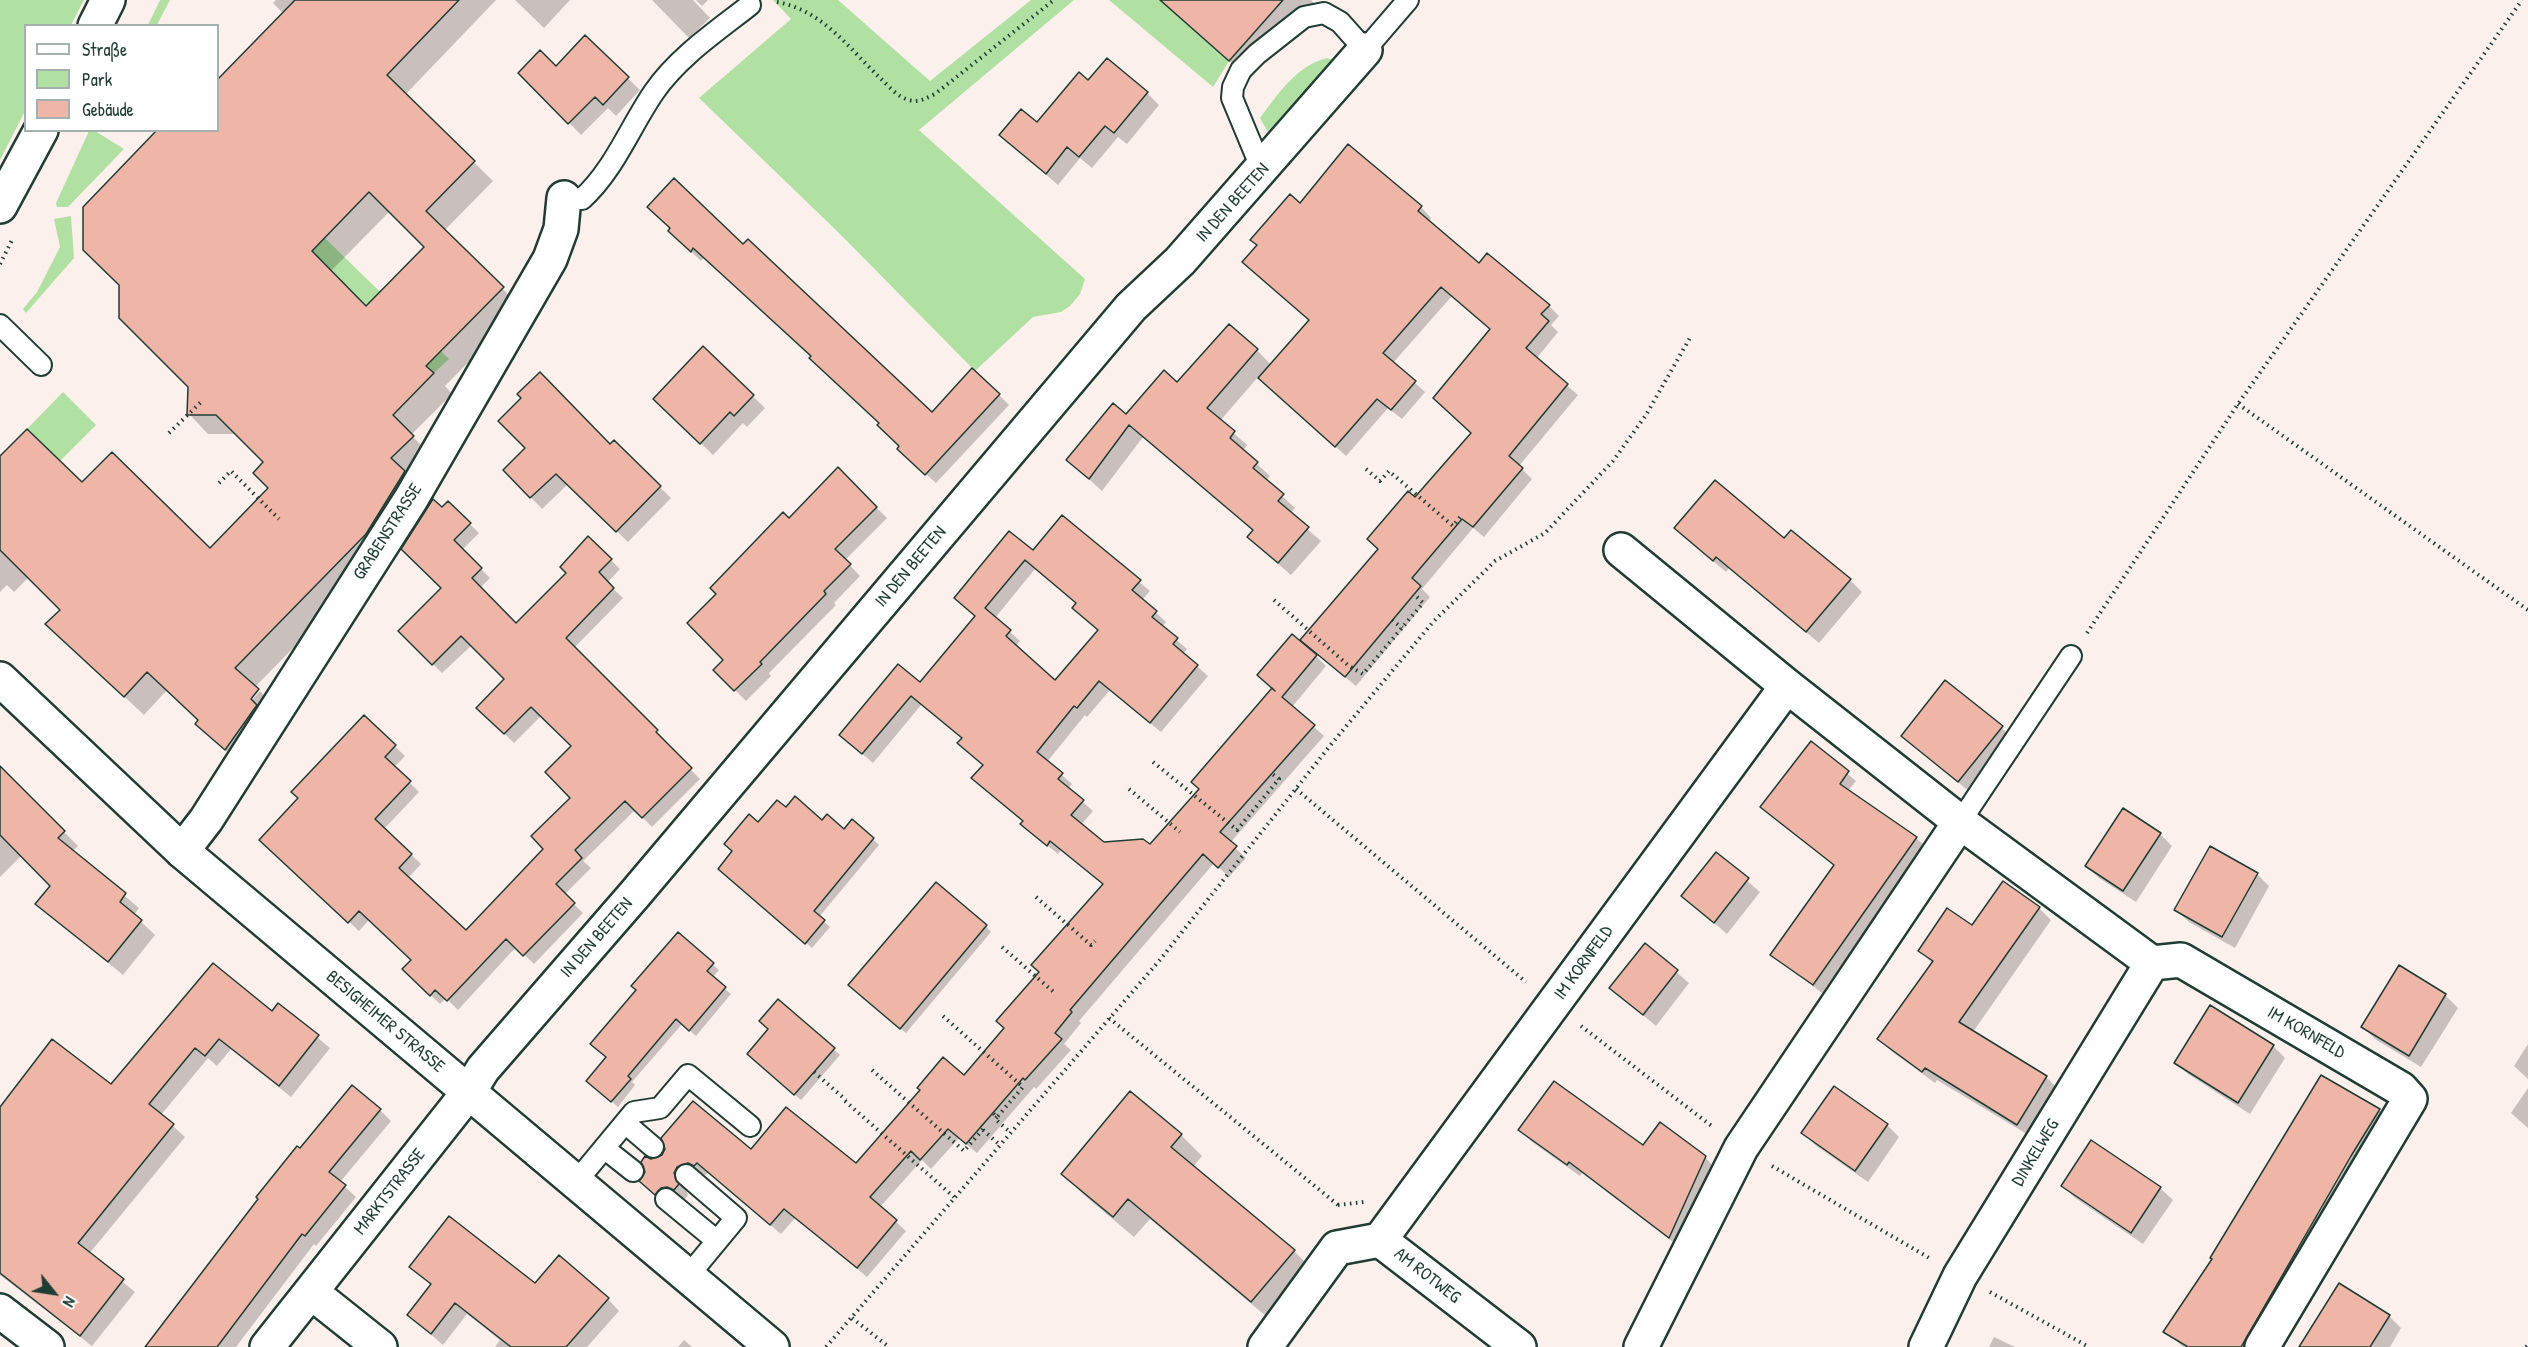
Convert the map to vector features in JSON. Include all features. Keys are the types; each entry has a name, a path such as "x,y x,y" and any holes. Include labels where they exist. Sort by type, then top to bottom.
{"street":[{"path":"96,24 108,0"},
{"name":"IN DEN BEETEN","path":"468,1093 483,1069 641,887 1131,307 1180,261 1365,50"},
{"path":"0,206 40,132"},
{"name":"GRABENSTRASSE","path":"182,851 206,820 417,489 550,259 561,229 564,198"},
{"path":"1621,550 1787,686 1960,822 2152,963"},
{"name":"BESIGHEIMER STRASSE","path":"3,680 182,851 772,1347"},
{"name":"IM KORNFELD","path":"1380,1240 1787,686"},
{"path":"1641,1347 1741,1148 1960,822"},
{"name":"IM KORNFELD","path":"2152,963 2181,960 2401,1089 2410,1099 2262,1347"},
{"name":"DINKELWEG","path":"1926,1347 1960,1276 2152,963"},
{"name":"MARKTSTRASSE","path":"267,1347 468,1093"},
{"name":"AM ROTWEG","path":"1265,1347 1337,1248 1380,1240 1519,1347"},
{"path":"311,1292 380,1347"},
{"path":"0,1311 47,1347"}],"lane":[{"path":"1332,0 1340,22"},
{"path":"1262,170 1232,98 1233,87 1241,70 1257,54 1304,17 1324,13 1340,22 1365,50 1408,0"},
{"path":"564,198 582,199 597,185 655,91 683,60 750,5"},
{"path":"0,325 41,365"},
{"path":"1960,822 2071,656"},
{"path":"576,1182 634,1112 660,1108 688,1075 750,1126"},
{"path":"625,1123 653,1147"},
{"path":"604,1148 633,1171"},
{"path":"686,1175 736,1218 687,1276"},
{"path":"666,1199 717,1241"}],"path":[{"path":"750,5 760,0 779,2 797,7 817,17 837,32 892,90 906,100 920,101 935,94 1054,0"},
{"path":"2071,656 2238,404 2522,0"},
{"path":"826,1347 1159,961 1433,622 1495,561 1545,533 1613,461 1646,415 1691,336"},
{"path":"169,433 202,401"},
{"path":"2238,404 2528,610"},
{"path":"1366,469 1380,482 1389,471 1453,526 1460,517"},
{"path":"219,483 231,471 279,519"},
{"path":"1274,600 1337,656 1363,674 1423,603 1414,594"},
{"path":"1392,620 1402,628"},
{"path":"1337,656 1342,650"},
{"path":"1153,762 1237,830 1279,779 1271,773"},
{"path":"1129,789 1180,832"},
{"path":"1296,789 1553,1005 1741,1148 1960,1276 2089,1347"},
{"path":"1036,897 1091,945 1095,941"},
{"path":"1002,947 1056,994"},
{"path":"943,1016 1023,1087 995,1115 995,1119 1010,1132"},
{"path":"1109,1018 1380,1240"},
{"path":"872,1070 964,1151 982,1128 1000,1145"},
{"path":"814,1072 954,1197"},
{"path":"852,1318 889,1347"}],"green space":[{"path":"0,0 84,0 72,24 24,24 24,113 0,160"},
{"path":"160,0 170,0 158,24 148,24"},
{"path":"773,0 838,0 930,81 1031,0 1074,0 919,130 1085,279 1080,294 1070,306 1061,312 1033,317 975,371 840,234 699,98 791,19"},
{"path":"1109,0 1160,0 1229,61 1213,87"},
{"path":"1327,58 1335,61 1269,134 1260,118 1274,99 1306,67"},
{"path":"89,132 97,132 124,149 68,207 57,207 56,203"},
{"path":"215,132 449,359 434,373 235,175"},
{"path":"71,216 74,258 26,313 23,309 37,292 60,247 54,219"},
{"path":"63,392 96,425 60,461 27,429"}],"building":[{"path":"295,0 459,0 387,75 475,161 426,211 504,287 426,366 434,373 393,415 414,436 391,458 405,471 366,534 235,668 259,689 251,699 257,705 225,750 195,724 198,720 147,672 124,697 45,624 60,610 0,550 0,456 27,429 82,482 112,452 210,548 268,488 253,473 263,462 216,415 187,415 188,387 119,318 119,285 83,250 83,207 155,132 219,132 219,78","holes":["369,192 424,247 366,306 312,251"]},
{"path":"1160,0 1283,0 1229,61"},
{"path":"585,35 629,77 603,105 595,97 568,124 518,73 540,50 556,66"},
{"path":"1107,58 1148,92 1114,133 1105,126 1079,157 1067,147 1046,174 999,135 1021,109 1037,122 1079,72 1088,80"},
{"path":"1348,144 1422,206 1418,211 1479,263 1487,253 1550,305 1541,314 1549,321 1526,348 1568,384 1509,456 1523,468 1473,527 1462,519 1412,578 1421,586 1345,677 1300,640 1378,549 1367,539 1408,491 1415,497 1471,433 1433,398 1490,329 1441,287 1383,353 1416,381 1391,410 1377,399 1335,447 1258,378 1309,320 1242,262 1257,245 1250,240 1290,194 1300,203"},
{"path":"674,178 743,244 748,239 932,412 972,368 1000,394 925,475 897,449 899,446 877,425 879,423 809,358 811,356 693,248 691,252 647,207"},
{"path":"1229,324 1258,349 1207,408 1235,431 1230,438 1258,462 1253,468 1284,494 1278,501 1309,527 1278,563 1247,537 1253,530 1129,425 1089,479 1066,460 1113,403 1126,414 1164,370 1177,382"},
{"path":"703,346 754,395 734,416 730,412 700,444 653,399"},
{"path":"540,372 610,444 614,440 661,486 616,532 556,474 530,498 503,470 525,448 498,421 521,398 517,394"},
{"path":"838,467 877,507 835,549 851,564 824,591 826,594 760,662 762,664 734,691 713,670 723,660 687,623 716,594 710,588 783,512 789,518"},
{"path":"1715,480 1784,538 1791,530 1851,579 1806,632 1716,557 1713,561 1674,528"},
{"path":"433,499 442,507 448,501 471,523 454,540 482,568 472,578 516,623 566,573 560,567 588,536 612,559 599,572 614,588 566,638 658,730 656,732 692,768 642,818 625,801 575,850 582,858 556,884 575,903 523,956 506,939 447,1001 435,990 430,996 402,969 411,960 359,911 348,923 259,840 298,798 291,792 364,715 396,745 385,757 411,781 375,819 412,854 399,868 466,930 543,849 531,836 570,798 545,772 571,746 531,707 504,734 476,708 504,679 461,636 432,665 398,631 441,588 401,549"},
{"path":"1062,515 1141,580 1132,590 1157,611 1152,617 1178,638 1173,644 1198,665 1150,723 1099,681 1077,708 1074,706 1037,752 1063,773 1058,779 1084,800 1071,815 1104,842 1143,839 1150,844 1199,789 1191,782 1272,688 1257,675 1292,634 1317,655 1282,697 1315,725 1220,832 1237,846 1218,868 1203,854 1070,1010 1072,1012 1055,1033 1062,1039 1025,1080 1023,1078 966,1144 948,1129 920,1160 911,1151 870,1197 897,1220 857,1268 784,1209 770,1225 697,1163 694,1166 688,1163 677,1167 674,1173 679,1184 674,1190 667,1187 661,1188 655,1195 639,1181 645,1172 641,1162 645,1156 651,1159 662,1155 665,1149 661,1138 693,1101 751,1149 786,1107 856,1163 920,1090 917,1088 943,1057 964,1075 1004,1028 996,1021 1039,972 1031,965 1103,884 1050,841 1047,846 1020,824 1023,821 971,778 983,765 957,743 962,738 911,696 862,754 839,735 898,664 920,682 975,616 954,598 1009,531 1033,550","holes":["1025,560 1076,603 1072,608 1098,630 1055,680 1006,636 1011,630 985,608"]},
{"path":"1945,680 2003,726 1958,782 1901,736"},
{"path":"1811,741 1849,771 1840,784 1917,837 1813,985 1770,955 1834,865 1760,807"},
{"path":"0,766 65,831 58,838 126,893 120,902 142,920 108,962 35,904 50,886 0,835"},
{"path":"795,796 822,820 827,814 844,829 852,819 874,838 814,911 825,920 805,944 718,869 732,851 724,844 749,814 758,822 777,800 786,807"},
{"path":"2123,808 2161,833 2123,891 2085,866"},
{"path":"2210,846 2258,873 2222,937 2174,910"},
{"path":"1716,852 1749,878 1714,923 1681,896"},
{"path":"2003,881 2040,907 1959,1022 2047,1076 2017,1125 1925,1068 1922,1072 1877,1039 1933,961 1918,951 1947,908 1972,925"},
{"path":"936,882 987,925 900,1029 848,985"},
{"path":"678,932 714,963 707,971 726,987 689,1031 676,1019 628,1076 631,1079 611,1102 586,1081 606,1057 590,1044 636,990 631,986"},
{"path":"1645,943 1678,970 1643,1015 1609,988"},
{"path":"213,963 272,1011 278,1003 319,1035 279,1086 219,1039 205,1056 195,1048 149,1104 174,1124 78,1243 124,1279 80,1336 0,1273 0,1107 52,1039 111,1084"},
{"path":"2399,965 2446,994 2409,1056 2361,1027"},
{"path":"778,999 835,1048 794,1095 747,1054 768,1029 759,1021"},
{"path":"2210,1005 2274,1045 2238,1103 2174,1063"},
{"path":"2321,1075 2380,1109 2241,1347 2188,1347 2163,1332 2212,1259 2210,1258"},
{"path":"1554,1081 1643,1145 1660,1122 1706,1156 1669,1238 1569,1162 1567,1165 1518,1130"},
{"path":"352,1085 381,1109 329,1172 346,1185 305,1236 302,1234 217,1347 145,1347 258,1199 256,1197 297,1146 300,1148"},
{"path":"1834,1086 1888,1124 1855,1171 1801,1133"},
{"path":"1130,1091 1182,1134 1171,1147 1295,1250 1251,1302 1128,1199 1113,1217 1061,1174"},
{"path":"2091,1140 2161,1187 2131,1233 2061,1186"},
{"path":"449,1216 535,1283 559,1255 609,1298 566,1347 511,1347 455,1303 431,1334 407,1315 431,1284 409,1267"},
{"path":"2339,1283 2390,1315 2370,1347 2299,1347"}]}
